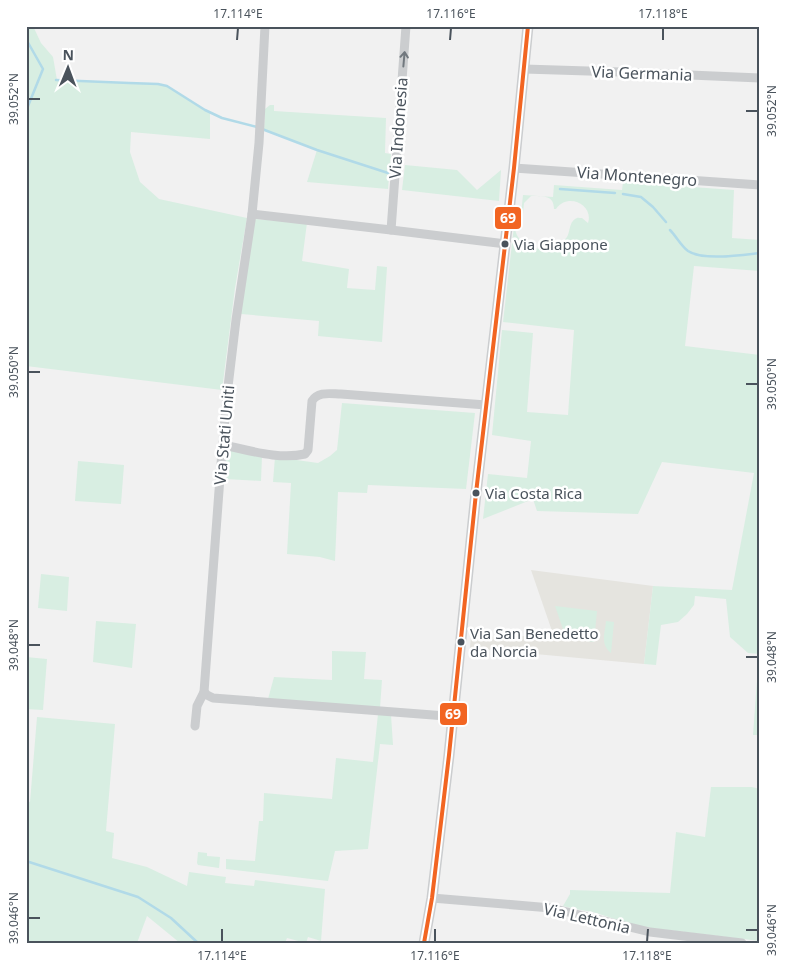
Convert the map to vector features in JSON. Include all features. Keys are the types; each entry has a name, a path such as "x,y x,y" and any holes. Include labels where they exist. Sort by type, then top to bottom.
{"street":[{"name":"Via Stati Uniti","path":"195,726 197,706 204,692 223,445 236,320 252,214 259,143 265,26"},
{"name":"Via Indonesia","path":"390,230 406,26"},
{"path":"424,943 432,898 486,405 506,244 528,26"},
{"name":"Via Germania","path":"524,70 760,78"},
{"name":"Via Montenegro","path":"514,168 760,185"},
{"path":"252,214 506,244"},
{"path":"223,445 277,455 298,456 305,454 308,450 312,400 319,394 486,405"},
{"path":"204,692 214,698"},
{"path":"197,706 206,700 214,698 452,718"},
{"name":"Via Lettonia","path":"432,898 551,908 650,932 742,943"}],"shaded area":[{"path":"531,570 653,586 644,664 470,648 471,637 531,636 552,631"}],"green space":[{"path":"26,26 33,26 41,43 53,57 57,80 158,84 167,86 210,112 210,139 131,132 130,152 140,182 159,199 247,218 235,288 222,390 26,366"},
{"path":"270,105 274,105 274,111 386,118 385,153 391,154 388,189 307,182 317,150 264,130 265,109"},
{"path":"405,165 457,170 477,190 501,170 499,201 402,190"},
{"path":"623,182 734,190 732,238 760,240 760,271 694,266 685,346 760,355 760,654 748,653 730,637 726,599 695,596 694,605 678,622 661,625 656,665 644,664 653,586 732,590 754,473 662,462 638,514 537,511 533,499 483,519 488,474 527,478 531,441 492,435 502,330 533,333 527,412 568,415 574,330 503,322 514,226 517,236 523,242 529,246 542,249 556,246 562,242 567,237 575,219 582,218 588,223 589,217 584,206 579,203 567,201 554,209 552,201 547,197 531,196 524,203 523,214 521,214 523,195 553,197 554,185 622,190"},
{"path":"254,219 307,223 302,261 349,269 347,288 375,290 377,266 387,267 382,342 318,336 319,321 241,314 240,309"},
{"path":"342,403 475,413 466,489 368,485 367,493 338,492 335,561 320,557 287,554 291,483 273,482 275,457 318,463 330,456 337,450"},
{"path":"227,449 262,456 261,481 225,479"},
{"path":"78,461 124,465 121,504 75,501"},
{"path":"41,574 69,577 67,611 38,608"},
{"path":"555,606 597,611 594,642 563,638 563,629"},
{"path":"96,621 136,624 132,668 93,662"},
{"path":"606,621 614,622 611,653 604,642"},
{"path":"332,651 366,652 364,679 382,680 380,708 268,699 274,677 332,680"},
{"path":"26,657 47,659 43,710 26,709"},
{"path":"757,680 760,680 760,735 753,735"},
{"path":"378,714 391,715 393,745 380,744 368,849 335,851 328,881 226,869 226,859 255,861 259,821 263,821 264,793 332,799 336,758 373,762"},
{"path":"37,717 115,724 106,831 114,833 112,858 147,867 187,886 189,872 226,877 225,883 254,886 255,880 325,889 321,941 308,937 306,943 287,938 285,943 180,943 147,916 137,943 26,943 26,801 30,802"},
{"path":"711,787 752,787 760,789 760,941 651,928 563,906 570,894 570,890 670,893 676,832 705,837"},
{"path":"198,852 207,853 207,856 220,857 219,868 198,865"}],"waterway":[{"path":"26,39 43,69 26,111"},
{"path":"56,80 158,84 167,86 205,110 222,118 257,127"},
{"path":"262,129 317,150 388,173"},
{"path":"560,189 615,193"},
{"path":"623,194 641,197 666,222"},
{"path":"670,230 685,249 695,254 713,257 760,253"},
{"path":"26,861 138,897 171,918 198,943"}],"transit line":[{"name":"69","path":"424,943 432,898 449,755 528,26"}],"place":[{"name":"Via Giappone","path":"505,244"},
{"name":"Via Costa Rica","path":"476,493"},
{"name":"Via San Benedetto da Norcia","path":"461,642"}]}
